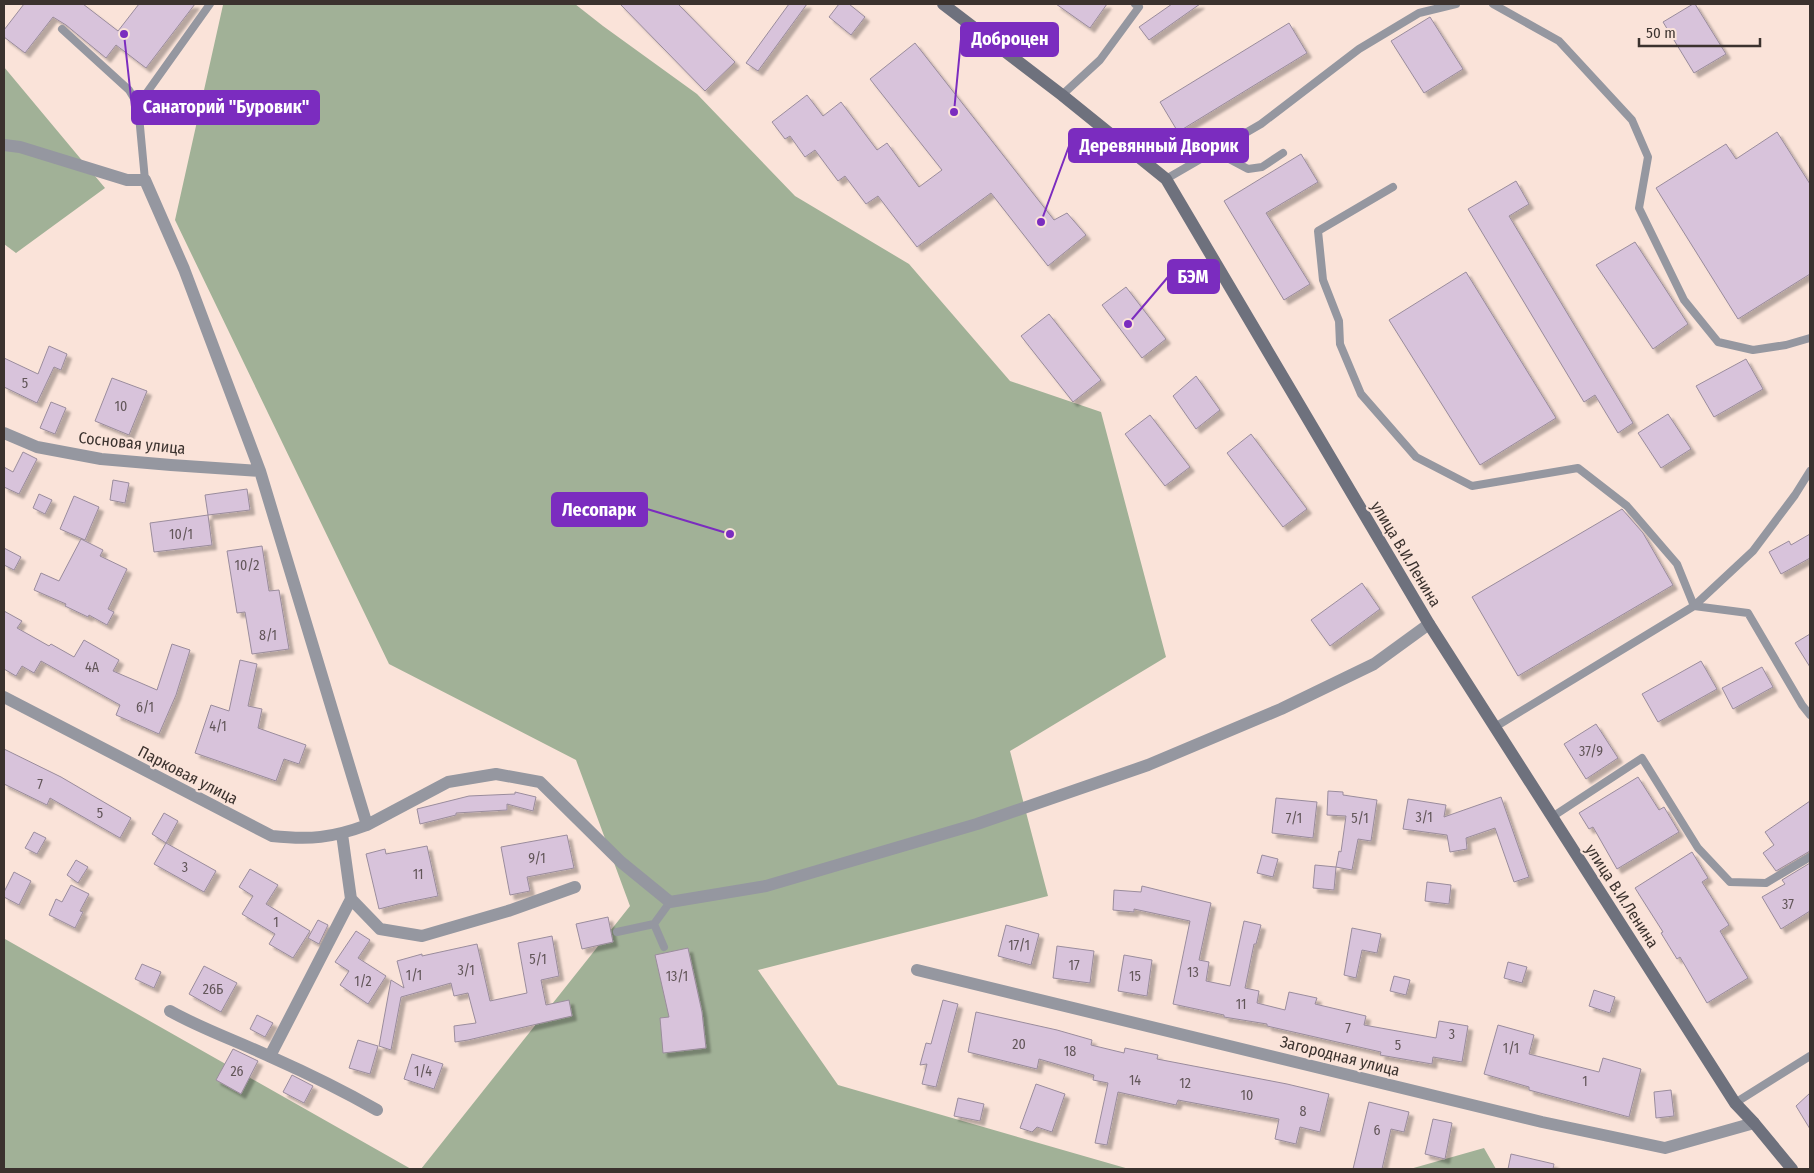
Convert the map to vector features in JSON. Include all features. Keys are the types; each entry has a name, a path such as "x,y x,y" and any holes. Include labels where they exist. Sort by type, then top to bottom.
{"main road":[{"name":"улица В.И.Ленина","path":"943,4 1062,95 1166,179 1428,624 1735,1103 1792,1169"}],"street":[{"path":"4,145 20,147 127,180 145,180 184,269 260,471 367,824"},
{"name":"Сосновая улица","path":"4,433 37,447 101,458 260,471"},
{"path":"670,902 775,883 977,824 1148,765 1281,709 1374,664 1428,624"},
{"name":"Парковая улица","path":"4,697 272,836 302,839 342,834 367,824 448,782 496,774 540,782 621,862 670,902"},
{"path":"270,1056 351,899 342,834"},
{"path":"351,899 380,929 422,936 508,911 576,887"},
{"name":"Загородная улица","path":"917,970 1542,1122 1665,1148 1754,1123"},
{"path":"170,1011 190,1022 270,1056 345,1092 376,1110"}],"lane":[{"path":"138,105 210,4"},
{"path":"1062,95 1100,60 1139,7 1135,4"},
{"path":"1166,179 1261,124 1359,49 1419,12 1456,4"},
{"path":"1493,4 1559,41 1632,120 1648,157 1638,208 1684,300 1718,342 1753,350 1786,345 1810,338"},
{"path":"62,29 129,90 138,105 145,180"},
{"path":"1214,151 1248,169 1262,167 1283,153"},
{"path":"1394,187 1318,231 1323,280 1339,321 1340,344 1361,394 1416,457 1472,486 1578,468 1627,506 1677,564 1694,606"},
{"path":"1495,728 1694,606 1753,551 1795,495 1810,470"},
{"path":"1694,606 1748,613 1802,705 1810,715"},
{"path":"1552,816 1642,758 1698,848 1730,882 1766,883 1810,857"},
{"path":"618,932 654,924 670,902"},
{"path":"654,924 664,947"},
{"path":"1735,1103 1810,1056"}],"green space":[{"path":"575,4 697,94 795,196 909,264 1010,381 1101,412 1166,657 1010,751 1048,896 758,970 838,1085 1129,1169 421,1169 630,906 576,760 389,664 175,220 223,5"},
{"path":"4,67 105,188 16,253 4,244"},
{"path":"5,939 411,1169 4,1169"},
{"path":"1484,1148 1496,1169 1410,1169"}],"building":[{"path":"24,4 83,4 118,31 139,4 195,4 146,68 116,45 106,58 66,25 53,17 25,53 4,37 4,30"},
{"path":"620,4 678,4 735,62 705,91"},
{"path":"789,4 807,4 758,71 746,63"},
{"path":"839,4 849,4 865,17 851,35 829,17"},
{"path":"1056,4 1107,4 1090,28"},
{"path":"1172,4 1200,4 1149,40 1139,27"},
{"path":"1695,4 1726,54 1694,73 1663,22"},
{"path":"1430,17 1463,69 1424,93 1391,41"},
{"path":"1289,23 1307,53 1178,132 1160,102"},
{"path":"915,43 1054,220 1067,213 1086,235 1048,266 991,193 917,247 878,196 866,204 845,176 838,181 815,150 805,157 790,136 785,139 772,122 807,95 823,116 841,102 877,150 887,143 919,187 942,170 870,79"},
{"path":"1777,132 1810,184 1810,274 1738,319 1656,188 1726,144 1736,159"},
{"path":"1301,154 1318,182 1266,213 1310,284 1284,300 1224,201"},
{"path":"1516,181 1529,204 1509,216 1633,423 1618,433 1595,395 1584,402 1468,209"},
{"path":"1635,242 1688,324 1653,349 1596,265"},
{"path":"1466,272 1556,418 1480,465 1389,320"},
{"path":"1126,287 1166,339 1142,358 1102,305"},
{"path":"1049,314 1101,380 1073,402 1021,336"},
{"path":"49,346 67,354 61,370 54,367 37,403 4,387 4,358 38,374"},
{"path":"1746,359 1763,389 1714,417 1696,386"},
{"path":"1196,376 1220,410 1196,429 1173,396"},
{"path":"112,378 147,391 129,435 95,421"},
{"path":"51,402 66,408 55,434 40,428"},
{"path":"1668,414 1691,449 1661,468 1638,433"},
{"path":"1150,415 1190,467 1165,486 1125,434"},
{"path":"1251,434 1307,509 1283,527 1227,453"},
{"path":"23,452 37,459 19,494 4,487 4,467 13,472"},
{"path":"113,480 129,483 125,503 110,500"},
{"path":"247,489 250,510 208,515 205,495"},
{"path":"39,494 52,500 45,514 33,508"},
{"path":"74,496 99,507 85,540 60,529"},
{"path":"1622,509 1643,533 1673,585 1518,676 1472,597"},
{"path":"208,515 212,545 154,552 150,523"},
{"path":"1810,534 1810,558 1781,574 1769,552 1789,541 1791,545"},
{"path":"81,539 103,550 100,556 127,569 108,609 114,612 107,625 34,590 41,573 59,581"},
{"path":"262,546 269,591 279,590 289,649 252,654 245,612 237,613 227,551"},
{"path":"4,548 21,557 14,570 4,565"},
{"path":"1362,583 1380,609 1330,646 1311,620"},
{"path":"4,611 22,621 17,628 49,646 51,644 74,657 84,640 119,660 113,671 157,690 172,644 190,650 176,695 159,734 116,715 120,705 41,661 34,673 22,666 16,676 4,669"},
{"path":"1810,634 1810,667 1795,643"},
{"path":"240,660 257,664 248,706 262,709 258,728 306,745 299,764 284,759 276,781 195,753 211,705 229,711"},
{"path":"1701,661 1717,689 1658,722 1642,694"},
{"path":"1762,667 1773,687 1733,709 1722,688"},
{"path":"1596,724 1618,758 1586,779 1564,744"},
{"path":"4,749 61,777 131,818 120,838 50,798 47,805 4,784"},
{"path":"1638,777 1659,810 1664,807 1679,832 1617,869 1593,827 1589,829 1579,813"},
{"path":"1328,791 1343,792 1343,795 1377,800 1371,841 1358,839 1352,870 1336,867 1339,851 1341,852 1346,816 1327,815"},
{"path":"515,792 536,797 533,811 507,804 507,810 456,813 456,815 420,824 417,809 469,796 515,794"},
{"path":"1501,797 1529,877 1514,882 1495,828 1466,838 1467,849 1450,852 1447,835 1403,829 1408,799 1446,805 1444,817"},
{"path":"1276,798 1317,802 1313,838 1272,833"},
{"path":"1810,801 1810,851 1776,871 1763,853 1774,845 1765,832"},
{"path":"164,813 178,821 166,843 152,834"},
{"path":"34,832 46,838 37,854 25,848"},
{"path":"567,835 574,868 527,877 530,891 510,895 501,847"},
{"path":"166,843 216,871 204,892 154,864"},
{"path":"427,846 438,896 379,909 366,854 385,849 386,854"},
{"path":"1692,852 1708,878 1702,882 1729,925 1720,931 1748,978 1707,1003 1680,957 1677,959 1661,933 1663,932 1635,888"},
{"path":"1262,855 1278,859 1273,877 1257,873"},
{"path":"76,860 88,867 78,883 67,875"},
{"path":"1810,863 1810,911 1781,929 1762,897 1785,884 1782,880"},
{"path":"1315,865 1336,867 1334,890 1313,888"},
{"path":"250,869 278,885 266,904 310,931 293,958 269,944 275,934 242,914 253,896 239,887"},
{"path":"14,872 31,881 19,905 4,897 4,892"},
{"path":"1427,882 1451,885 1449,904 1425,901"},
{"path":"71,885 89,894 80,911 83,912 75,928 49,915 56,899 62,902"},
{"path":"1142,886 1211,903 1199,960 1209,962 1206,981 1230,986 1244,921 1261,925 1256,944 1254,944 1245,988 1259,991 1257,1003 1285,1010 1289,992 1317,998 1315,1004 1366,1016 1364,1025 1436,1038 1439,1021 1468,1026 1462,1062 1433,1057 1432,1064 1380,1055 1381,1052 1267,1026 1267,1024 1224,1017 1224,1015 1173,1004 1190,921 1134,909 1134,912 1113,910 1114,890 1141,892"},
{"path":"608,917 613,942 582,949 576,924"},
{"path":"318,920 328,925 319,944 308,938"},
{"path":"1006,925 1039,934 1031,965 998,956"},
{"path":"1352,928 1381,934 1377,953 1362,950 1356,978 1344,975"},
{"path":"356,931 370,940 358,958 386,976 368,1004 340,985 349,971 335,962"},
{"path":"552,936 559,976 541,980 546,1005 569,1000 572,1016 455,1042 454,1026 476,1023 468,993 454,996 451,983 401,997 391,1050 379,1046 391,980 404,988 397,961 422,954 422,956 477,944 490,1001 527,993 518,943"},
{"path":"1057,946 1094,951 1090,983 1053,978"},
{"path":"688,948 702,1012 706,1048 663,1053 660,1018 669,1017 655,955"},
{"path":"1124,955 1152,960 1147,996 1118,991"},
{"path":"1508,962 1527,967 1522,983 1504,978"},
{"path":"142,964 161,972 154,988 135,979"},
{"path":"204,966 237,983 221,1012 189,994"},
{"path":"1394,976 1410,980 1406,995 1390,991"},
{"path":"1594,990 1615,997 1610,1013 1589,1006"},
{"path":"943,1000 958,1004 936,1087 922,1084 927,1064 920,1065 926,1043 931,1044"},
{"path":"976,1012 1057,1030 1092,1040 1091,1045 1124,1053 1125,1048 1158,1055 1157,1059 1329,1094 1320,1132 1300,1127 1296,1144 1275,1139 1279,1119 1178,1100 1176,1105 1118,1092 1107,1145 1095,1143 1108,1083 1093,1080 1094,1075 1039,1059 1037,1069 968,1052"},
{"path":"257,1015 273,1023 265,1037 250,1029"},
{"path":"1498,1025 1534,1035 1529,1054 1599,1072 1603,1058 1641,1069 1629,1117 1529,1090 1529,1087 1484,1074"},
{"path":"358,1040 378,1046 370,1074 349,1068"},
{"path":"233,1049 258,1061 241,1094 216,1080"},
{"path":"412,1054 443,1064 434,1089 404,1079"},
{"path":"292,1075 313,1086 304,1103 283,1092"},
{"path":"1036,1084 1065,1094 1052,1132 1037,1127 1032,1132 1020,1128"},
{"path":"1671,1090 1674,1116 1656,1118 1654,1092"},
{"path":"1810,1093 1810,1129 1796,1106"},
{"path":"958,1098 984,1104 980,1121 954,1116"},
{"path":"1369,1102 1409,1112 1404,1132 1391,1129 1382,1169 1353,1169"},
{"path":"1433,1119 1452,1123 1445,1159 1425,1154"},
{"path":"1511,1154 1554,1164 1553,1169 1508,1169"}],"place":[{"name":"Санаторий \"Буровик\"","path":"124,34"},
{"name":"Доброцен","path":"954,112"},
{"name":"Деревянный Дворик","path":"1041,222"},
{"name":"БЭМ","path":"1128,324"},
{"name":"Лесопарк","path":"730,534"}]}
